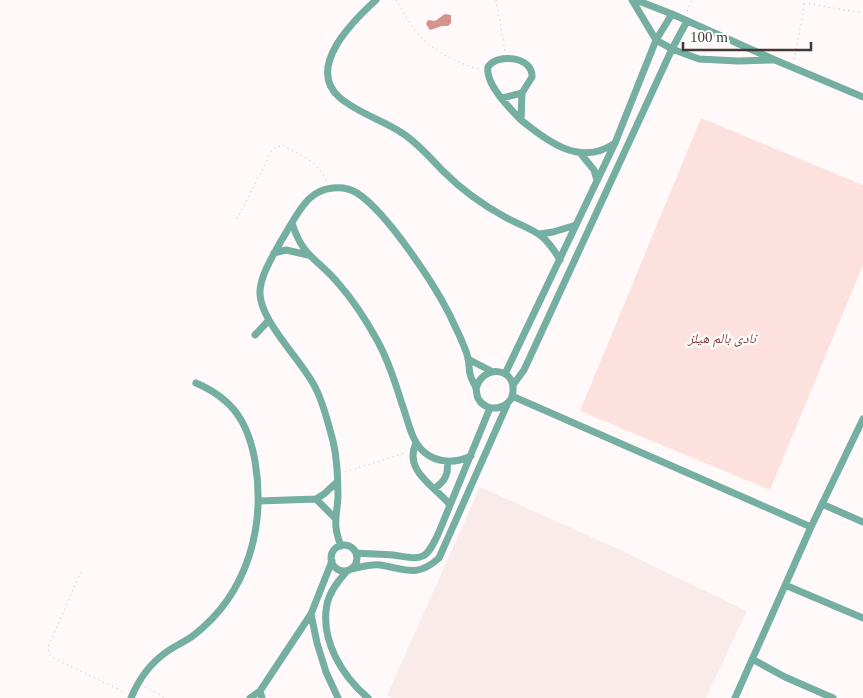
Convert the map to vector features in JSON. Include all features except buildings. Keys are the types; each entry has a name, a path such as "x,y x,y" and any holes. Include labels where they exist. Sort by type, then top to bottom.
{"street":[{"path":"376,0 346,31 331,54 328,65 328,77 332,88 339,97 349,104 404,134 464,190 504,217 540,234 560,260"},
{"path":"634,0 672,14 863,97"},
{"path":"634,0 656,40 672,48 699,59 776,60"},
{"path":"505,374 615,143 656,40 672,14"},
{"path":"332,561 338,569 350,570 379,565 411,571 431,566 439,558 510,400 513,385 524,370 685,21"},
{"path":"521,120 522,93 532,76 531,68 522,62 506,59 491,63 487,72 488,78 521,120 539,135 581,154 599,152 615,143"},
{"path":"502,98 522,93"},
{"path":"581,154 594,170 598,180"},
{"path":"341,546 337,537 335,518 338,494 334,446 326,416 316,388 264,312 260,292 261,282 274,253 309,199 320,191 344,188 356,193 381,216 411,254 452,320 468,359 470,374 480,401 490,408 497,409 510,400"},
{"path":"292,223 300,244 308,255 337,282 359,310 377,341 392,374 414,447 412,458 417,472 450,505"},
{"path":"540,234 576,225"},
{"path":"274,253 286,250 308,255"},
{"path":"255,335 269,320"},
{"path":"468,359 491,371 505,374 513,385"},
{"path":"476,389 480,377 491,371"},
{"path":"131,697 138,683 155,661 195,634 220,610 244,572 253,547 259,501 251,439 235,409 211,389 196,383"},
{"path":"510,400 811,527"},
{"path":"250,698 261,695 311,614 332,561 334,550 341,546 348,546 356,553 414,559 422,557 429,552 490,408"},
{"path":"735,698 811,527 863,419"},
{"path":"414,447 437,460 462,460 471,456"},
{"path":"435,488 446,477 447,461"},
{"path":"259,501 316,499 331,489 337,482"},
{"path":"316,499 335,518"},
{"path":"822,504 863,522"},
{"path":"356,553 357,562 338,581 331,594 327,606 327,628 332,649 342,669 355,687 368,698"},
{"path":"785,585 863,618"},
{"path":"311,614 316,644 338,698"},
{"path":"752,659 833,698"}],"path":[{"path":"396,0 418,34 438,51 462,64 487,72"},
{"path":"496,0 506,59"},
{"path":"685,21 692,0"},
{"path":"793,68 804,0"},
{"path":"804,3 863,13"},
{"path":"237,219 273,149 278,146 282,145 318,168 325,178 328,189"},
{"path":"337,474 414,447"},
{"path":"81,572 48,647 49,654 55,659 131,697"},
{"path":"138,683 166,698"}],"shaded area":[{"path":"445,14 451,15 451,23 448,26 430,30 426,24 428,20 435,21"},
{"path":"480,487 618,549 747,611 706,698 393,698 387,695"}],"green space":[{"name":"نادى بالم هيلز","path":"701,118 863,185 863,265 770,490 580,411"}]}
